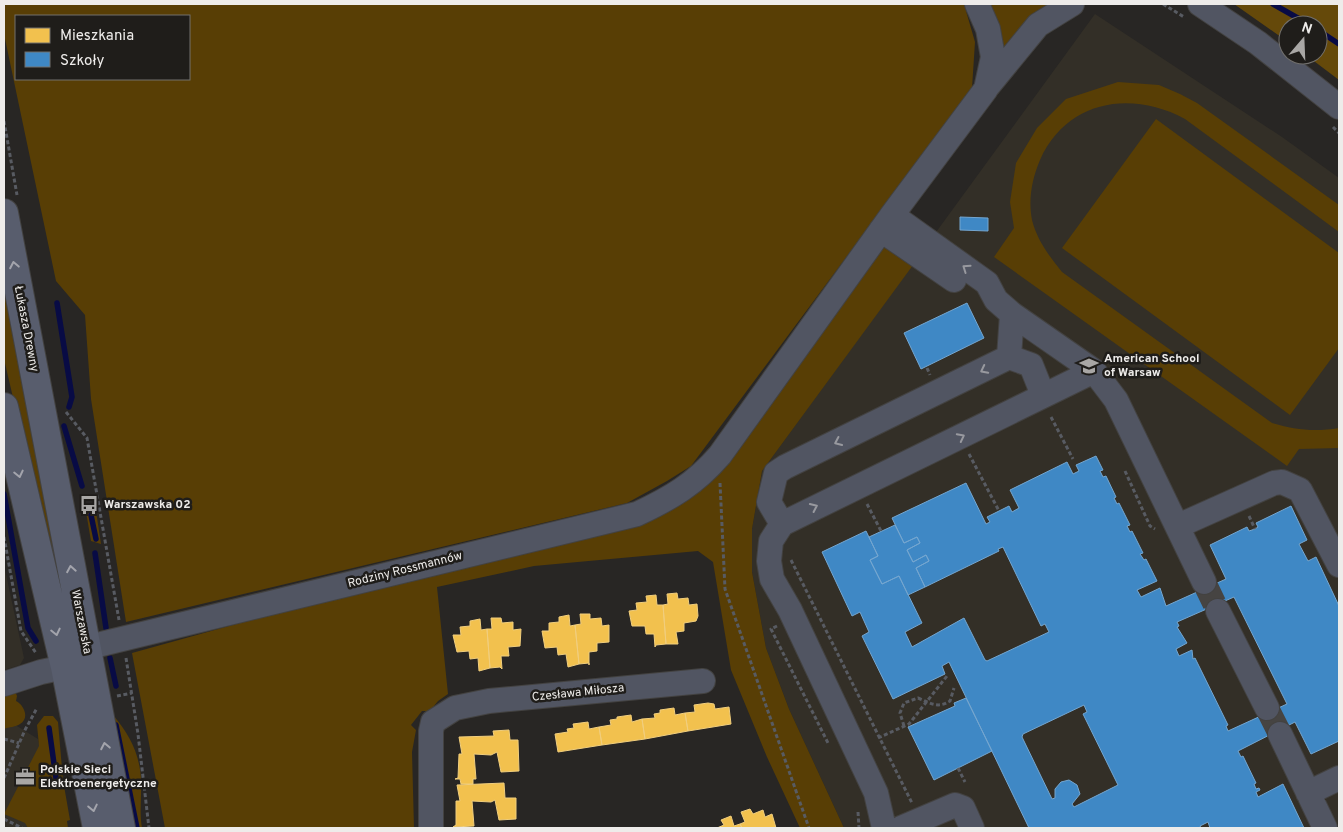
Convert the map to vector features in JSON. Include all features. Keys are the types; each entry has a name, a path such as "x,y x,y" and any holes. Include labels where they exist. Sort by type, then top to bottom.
{"main road":[{"name":"Łukasza Drewny","path":"4,213 53,413"},
{"name":"Warszawska","path":"53,413 85,648 121,828"},
{"name":"Warszawska","path":"6,417 53,670 97,828"}],"street":[{"path":"976,4 988,29 993,57 986,89"},
{"name":"Rodziny Rossmannów","path":"85,648 637,514 672,498 690,485 712,464 886,222 986,89 1038,25 1072,4"},
{"path":"1200,4 1258,43 1339,107"},
{"path":"886,222 987,283 1004,307 1020,361 1043,395"},
{"path":"1004,307 1094,371 1116,400 1168,528 1204,582"},
{"path":"782,524 769,502 776,473 1020,361"},
{"path":"884,828 876,793 790,610 772,579 769,561 771,541 782,524 1094,371"},
{"path":"1168,528 1274,483 1282,482 1300,490 1339,565"},
{"path":"1218,611 1267,708"},
{"path":"4,684 53,670"},
{"name":"Czesława Miłosza","path":"431,828 431,731 433,722 455,708 489,701 703,681"},
{"path":"1280,734 1325,828"},
{"path":"1308,793 1339,778"},
{"path":"901,828 955,805 963,808 972,828"}],"path":[{"path":"53,413 87,438 132,694 149,828"},
{"path":"1042,421 1058,413"},
{"path":"1051,417 1073,459"},
{"path":"974,449 966,450 999,511"},
{"path":"712,464 721,488 725,589 810,828"},
{"path":"1123,466 1150,526 1168,528"},
{"path":"864,497 881,531"},
{"path":"4,537 21,631 37,653 53,670"},
{"path":"789,554 906,796 912,803 920,805"},
{"path":"878,738 909,724 947,676"},
{"path":"904,726 900,713 904,703 918,698 936,706 946,704 950,701 954,688"},
{"path":"116,702 115,696 132,694"},
{"path":"4,778 37,708"},
{"path":"4,740 19,743"},
{"path":"958,768 969,790"},
{"path":"956,787 965,782"},
{"path":"856,805 859,828"},
{"path":"4,820 22,828"}],"shaded area":[{"path":"4,4 964,4 975,42 972,88 691,466 627,503 126,622 91,399 85,315 56,281 4,34"},
{"path":"988,4 1052,4 1001,52"},
{"path":"1234,4 1339,4 1339,80 1319,65 1328,65 1328,15 1278,15 1278,35"},
{"name":"American School of Warsaw","path":"1095,14 1282,137 1339,178 1339,828 844,828 789,709 766,648 752,572 752,529 762,471"},
{"path":"1118,82 1159,85 1197,103 1339,205 1339,232 1185,119 1164,110 1123,103 1102,106 1084,113 1066,124 1052,140 1040,160 1033,182 1030,204 1034,227 1044,248 1062,272 1272,423 1305,430 1339,428 1339,448 1299,449 1287,466 994,257 1014,228 1010,202 1016,163 1037,128 1066,99"},
{"path":"1156,119 1339,253 1339,348 1290,415 1062,248"},
{"path":"883,237 916,261 762,471 752,529 752,572 766,648 789,709 844,828 800,828 767,757 731,670 713,562 698,551 534,566 437,587 448,694 438,701 430,711 422,711 411,725 416,730 412,752 414,828 165,828 132,653 431,570 662,512"},
{"path":"4,287 86,697 57,586 4,359"},
{"path":"96,511 101,544 91,541 86,512"},
{"path":"4,565 24,658 20,665 4,670"},
{"path":"15,691 16,701 23,708 25,718 18,725 4,729 4,695"},
{"path":"113,715 128,736 138,760 141,778 142,828 130,828"},
{"path":"44,716 53,716 58,722 63,780 70,820 67,821 68,828 28,828 25,823 4,814 39,746 37,725"},
{"name":"Polskie Sieci Elektroenergetyczne","path":"4,718 38,739 56,828 4,828"}],"building: Mieszkania":[{"path":"677,593 678,599 688,598 689,605 697,604 698,616 696,621 684,623 684,631 676,632 678,644 666,644 663,605 668,604 667,594"},
{"path":"656,595 657,605 663,605 666,644 656,645 655,647 654,634 646,634 645,626 632,626 629,611 637,610 636,603 647,602 646,596"},
{"path":"580,614 590,614 590,619 601,618 602,626 609,625 609,642 597,643 597,651 589,652 589,663 579,664 575,625 581,624"},
{"path":"569,615 570,626 575,625 579,664 568,667 566,654 558,655 557,647 545,648 542,631 549,631 549,623 559,622 559,617"},
{"path":"491,618 501,618 502,623 513,622 513,630 521,629 520,646 508,647 509,656 501,656 502,669 500,667 490,668 487,629 492,629"},
{"path":"480,619 481,630 487,629 490,668 479,671 478,658 470,659 469,651 457,652 453,635 461,635 460,627 470,626 470,621"},
{"path":"714,704 715,709 729,707 731,724 688,731 685,713 695,712 694,705"},
{"path":"674,708 675,715 685,713 688,731 645,739 642,719 655,718 654,714 660,713 660,710"},
{"path":"631,715 632,722 642,719 645,739 602,745 599,727 611,725 610,720 617,719 617,717"},
{"path":"588,722 589,729 599,727 602,745 558,752 555,734 568,732 567,729 574,728 573,724"},
{"path":"509,730 510,740 518,740 519,771 501,772 497,752 491,755 474,754 476,779 473,779 473,784 461,784 460,779 455,779 458,778 459,754 462,754 459,737 494,736 493,731"},
{"path":"504,783 505,798 516,798 516,819 499,820 495,800 491,802 472,801 474,826 453,827 456,825 456,801 460,801 457,785"},
{"path":"750,809 753,814 763,810 765,817 772,814 776,828 742,828 740,824 745,822 741,812"},
{"path":"731,816 734,826 740,824 742,828 717,828 724,825 721,820"}],"building: Szkoły":[{"path":"960,217 988,218 988,231 960,230"},
{"path":"967,303 984,338 921,369 904,333"},
{"path":"1096,456 1103,470 1100,471 1103,477 1106,476 1116,497 1114,498 1117,504 1119,503 1130,525 1127,526 1130,532 1132,531 1143,553 1140,554 1144,560 1146,559 1157,581 1137,590 1141,597 1160,588 1166,606 1226,579 1210,545 1247,527 1249,531 1255,529 1258,527 1256,523 1291,506 1307,540 1299,544 1308,561 1316,557 1339,606 1339,741 1311,754 1295,722 1238,751 1241,757 1243,756 1256,783 1254,784 1256,789 1259,788 1260,790 1256,792 1258,797 1283,784 1304,828 1210,828 1208,822 1200,826 1201,828 1029,828 949,662 942,666 945,674 893,699 862,636 869,632 860,612 852,616 822,552 866,531 878,556 870,560 882,584 899,576 922,623 905,632 912,647 964,618 987,661 1049,632 1045,624 1041,626 1003,547 998,549 999,551 925,587 916,568 929,561 926,555 913,562 907,550 920,543 917,537 904,543 892,518 966,483 986,524 990,522 987,517 1009,506 1012,512 1019,508 1010,490 1067,462 1073,474 1079,471 1076,465","holes":["1234,597 1287,704 1228,731 1226,726 1228,725 1195,658 1193,659 1192,650 1179,656 1176,649 1187,643 1177,627 1179,626 1177,622","1084,705 1087,712 1083,714 1118,785 1074,807 1072,804 1080,794 1077,785 1069,780 1061,782 1055,789 1055,798 1052,799 1022,737 1023,734"]},
{"path":"895,525 904,543 917,537 920,543 907,550 913,562 926,555 929,561 916,568 925,587 908,595 899,576 882,584 870,560 878,556 869,537"},
{"path":"966,698 992,751 934,780 908,727 955,706 954,703"}],"waterway":[{"path":"1273,4 1292,15"},
{"path":"1328,37 1339,44"},
{"path":"57,303 72,397 69,407"},
{"path":"64,426 82,486"},
{"path":"4,494 28,628 36,641"},
{"path":"91,515 96,539"},
{"path":"95,553 106,628"},
{"path":"110,658 116,686"},
{"path":"116,725 137,828"},
{"path":"49,728 56,778"}],"tunnel":[{"path":"1204,582 1218,611"},
{"path":"1267,708 1280,734"}],"place":[{"name":"American School of Warsaw","path":"1089,366"},
{"name":"Warszawska 02","path":"89,505"},
{"name":"Polskie Sieci Elektroenergetyczne","path":"25,777"}]}
